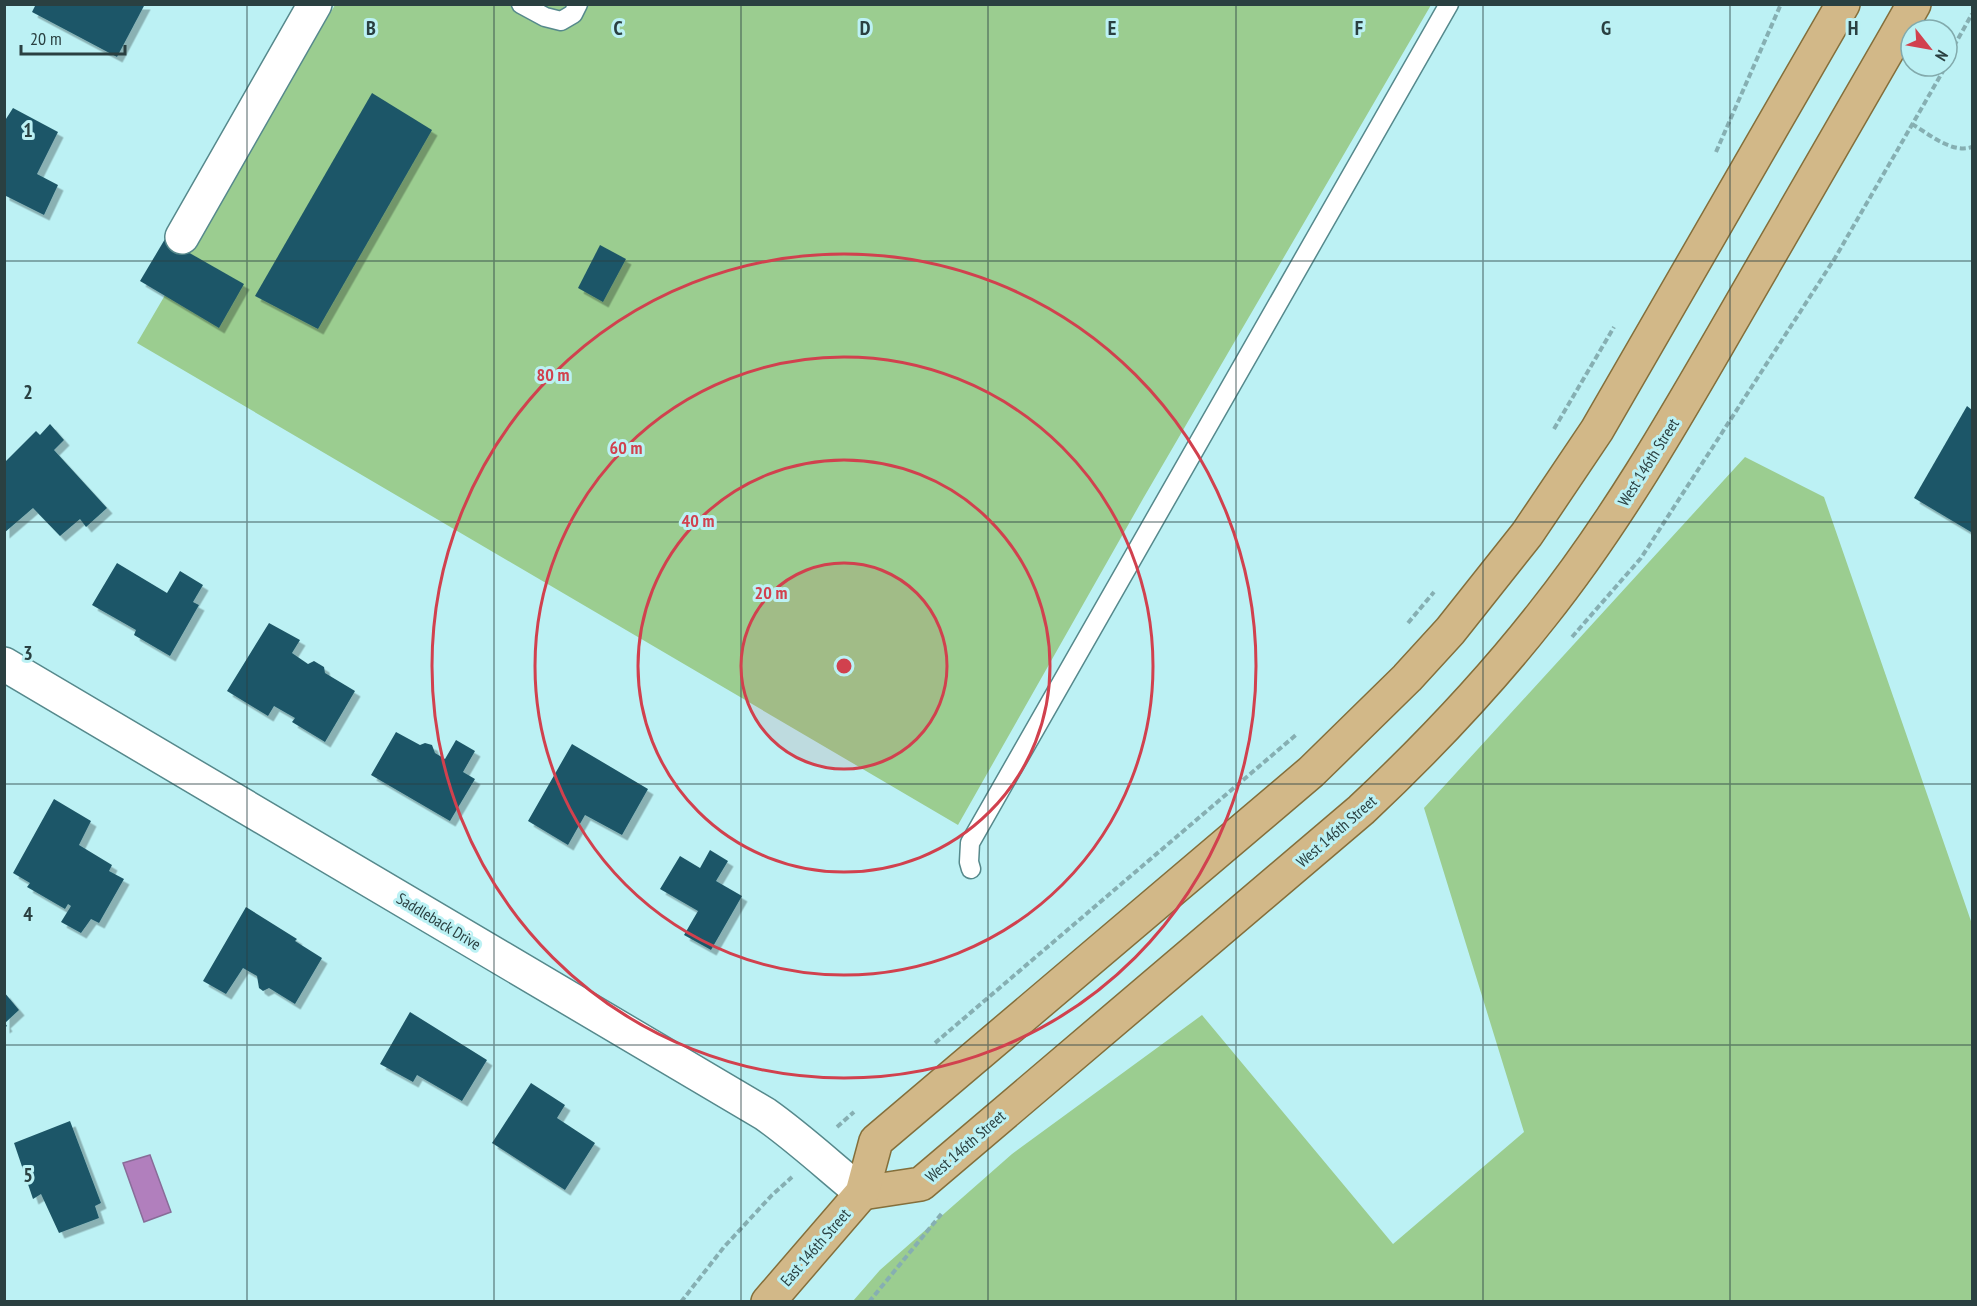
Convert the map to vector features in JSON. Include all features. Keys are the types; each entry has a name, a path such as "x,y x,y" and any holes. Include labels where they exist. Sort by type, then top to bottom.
{"main road":[{"path":"862,1193 876,1141 1311,772 1407,678 1463,615 1527,534 1597,430 1843,4"},
{"name":"West 146th Street","path":"862,1193 921,1184 1361,810 1418,756 1503,664 1579,566 1651,460 1914,4"},
{"name":"East 146th Street","path":"768,1302 862,1193"}],"street":[{"path":"182,237 315,4"},
{"name":"Saddleback Drive","path":"4,664 765,1114 796,1136 862,1193"}],"lane":[{"path":"521,4 545,17 561,21 573,14 578,4"},
{"path":"971,869 970,843 1449,4"}],"path":[{"path":"1713,158 1781,4"},
{"path":"1959,37 1972,14"},
{"path":"1912,124 1947,145 1966,149 1972,147"},
{"path":"1548,438 1620,317"},
{"path":"1406,624 1436,589"},
{"path":"930,1046 1303,728"},
{"path":"832,1132 859,1107"},
{"path":"681,1302 724,1247 790,1179"}],"green space":[{"path":"335,5 1431,5 1144,497 958,825 137,343"},
{"path":"1745,457 1824,497 1972,924 1972,1301 853,1301 880,1270 1012,1154 1202,1015 1393,1244 1524,1132 1424,808"}],"shaded area":[{"path":"150,1155 171,1212 144,1222 123,1163"}],"building":[{"path":"36,4 145,4 117,57 32,12"},
{"path":"372,93 432,130 318,329 255,296"},
{"path":"13,108 58,132 37,174 58,185 44,215 4,195 4,122"},
{"path":"165,239 244,284 219,328 140,281"},
{"path":"600,245 626,259 603,302 578,288"},
{"path":"1967,406 1972,410 1971,532 1914,498"},
{"path":"50,424 64,440 54,450 107,508 86,527 80,519 60,536 33,508 4,533 4,463 36,431 40,435"},
{"path":"117,563 167,593 180,571 203,585 193,602 199,605 170,656 134,635 136,630 92,605"},
{"path":"269,623 300,640 292,653 308,664 314,661 324,667 325,673 355,691 325,742 292,722 295,718 274,706 268,716 227,691"},
{"path":"396,732 420,745 425,743 432,745 435,753 445,759 456,740 475,751 463,772 475,779 450,821 371,775"},
{"path":"572,744 648,789 622,835 585,815 568,845 528,821"},
{"path":"54,799 91,821 79,845 112,865 109,871 124,879 99,923 91,919 81,933 61,922 71,906 68,904 65,909 27,887 30,883 13,873"},
{"path":"710,850 728,861 716,881 742,896 711,950 684,935 698,911 660,889 680,856 700,868"},
{"path":"246,907 297,939 295,941 322,958 295,1004 269,988 263,991 259,988 257,976 243,968 226,994 203,981"},
{"path":"4,992 19,1010 5,1023 7,1026 4,1028"},
{"path":"410,1012 487,1060 462,1101 417,1075 413,1082 380,1064"},
{"path":"531,1083 565,1105 557,1118 595,1143 565,1190 492,1143"},
{"path":"70,1121 101,1203 95,1206 99,1218 59,1233 41,1194 33,1199 14,1143"}]}
